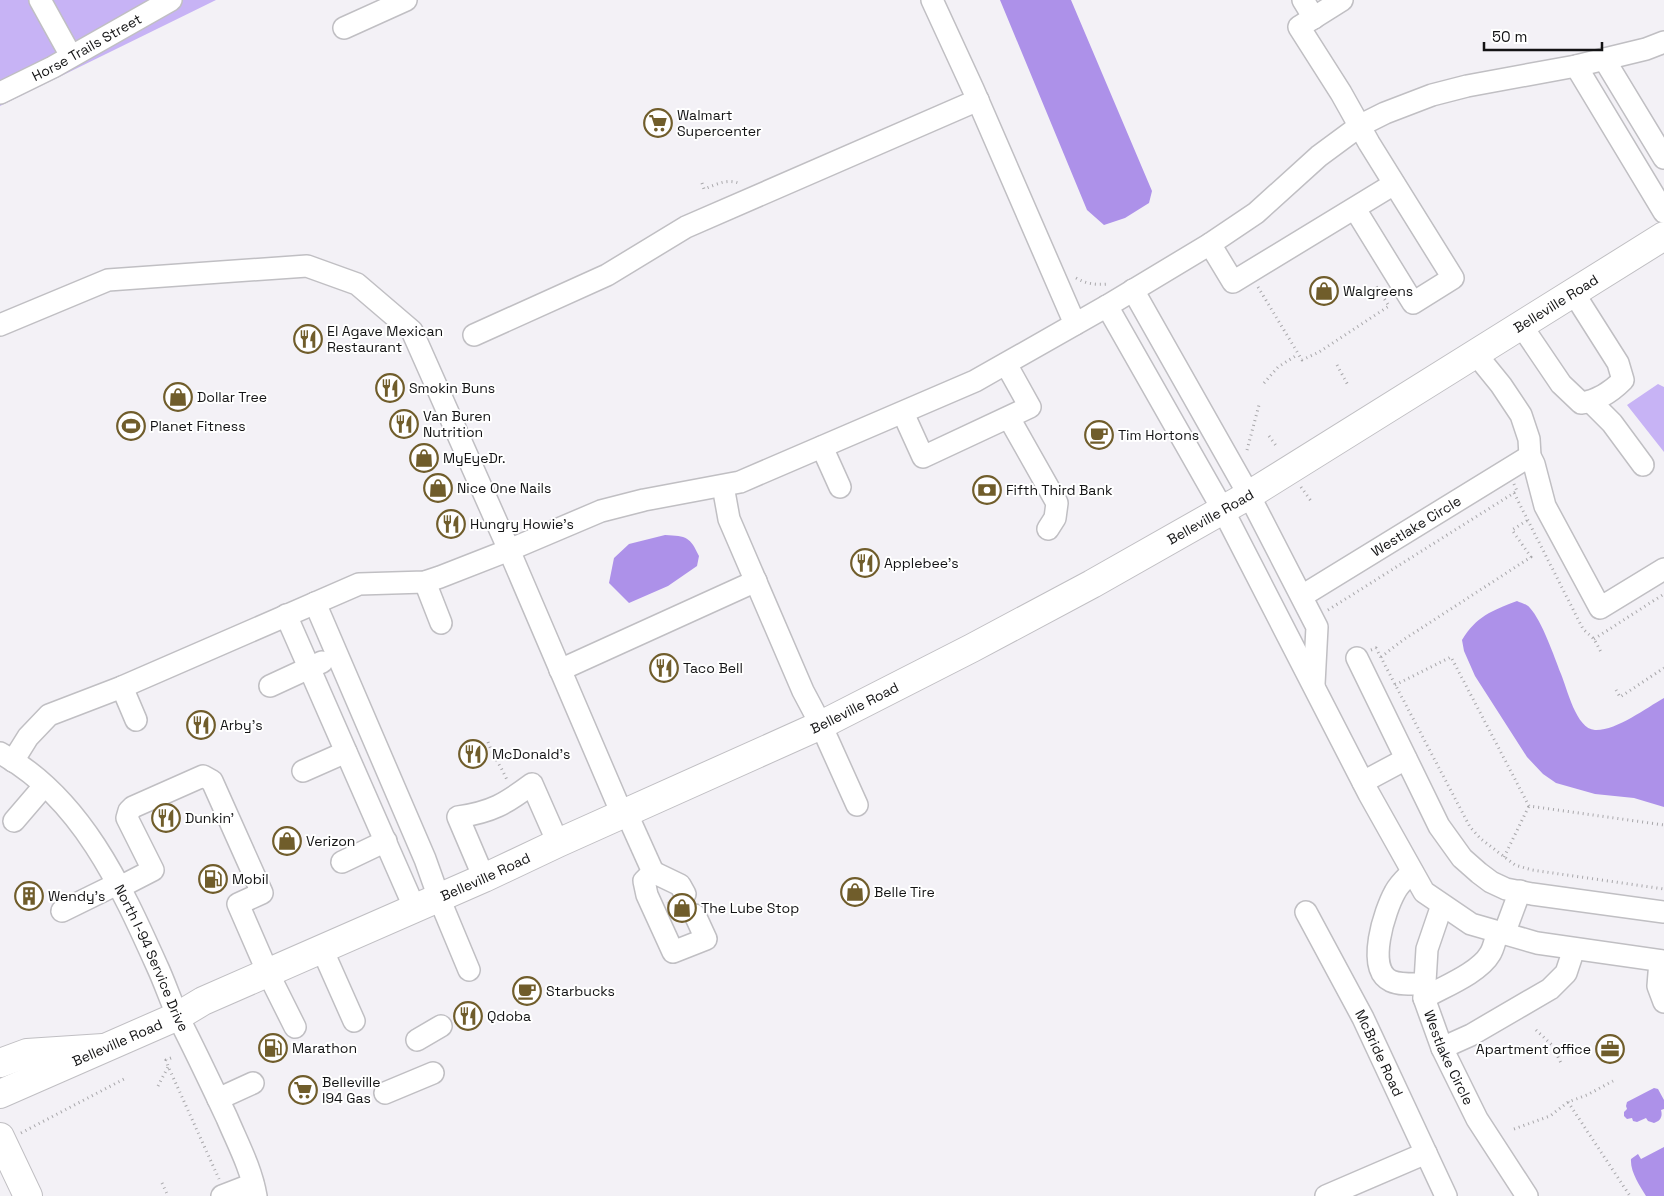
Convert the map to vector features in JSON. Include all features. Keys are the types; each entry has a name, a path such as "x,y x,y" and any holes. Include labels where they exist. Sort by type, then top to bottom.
{"main road":[{"name":"Belleville Road","path":"0,1094 178,1016 203,1001 484,878 821,725 972,648 1092,584 1249,495 1664,236"},
{"path":"0,1063 27,1053 103,1048"},
{"path":"8,1136 28,1196"}],"street":[{"path":"40,0 71,56"},
{"name":"Horse Trails Street","path":"0,92 71,56 170,0"},
{"path":"344,28 406,0"},
{"path":"932,0 978,100 1075,324"},
{"path":"1342,0 1309,9 1299,28 1453,278 1413,303 1354,209"},
{"path":"7,757 49,715 122,687 360,584 425,582 510,550 601,511 644,500 740,482 975,381 1108,306 1210,244 1256,213 1319,156 1361,126 1385,114 1441,93 1466,86 1576,66 1646,49 1664,42"},
{"path":"1604,59 1664,158"},
{"path":"1576,66 1664,212"},
{"path":"474,335 606,275 686,227 978,100"},
{"path":"1210,244 1233,282 1394,184"},
{"path":"0,326 108,280 307,266 357,284 412,331 510,550 560,670 624,813 671,886 644,881 647,895 673,952 706,939 690,917"},
{"path":"1133,290 1249,495 1317,627 1314,684"},
{"path":"1520,326 1561,384 1581,403 1591,402 1612,390 1623,380 1618,362 1573,292"},
{"path":"1108,306 1223,510 1363,782 1424,892 1471,924 1537,944 1662,961 1658,986 1664,1002"},
{"path":"1475,353 1501,385 1520,415 1545,506 1600,608 1664,569"},
{"path":"903,413 923,457 1009,418 1030,407 1006,364"},
{"path":"1591,402 1612,423 1643,465"},
{"path":"1009,418 1057,503 1054,518 1048,529"},
{"path":"822,447 840,487"},
{"name":"Westlake Circle","path":"1302,596 1530,456"},
{"path":"723,486 728,519 803,691 821,725 857,804"},
{"path":"560,670 756,581"},
{"path":"425,582 441,623"},
{"path":"315,602 425,859 427,903"},
{"path":"286,615 386,841 469,970"},
{"path":"270,686 338,655"},
{"path":"1357,658 1439,826 1462,858 1491,882 1506,889 1664,912"},
{"path":"122,687 136,720"},
{"path":"302,771 370,730"},
{"name":"North I-94 Service Drive","path":"7,757 44,786 73,815 90,838 119,885 248,1166 254,1190"},
{"path":"1363,782 1406,759"},
{"path":"62,911 153,870 127,818 129,812 133,807 203,776 212,781 262,893 238,904 268,973 295,1027"},
{"path":"484,878 458,817 487,812 500,806 532,784 558,843"},
{"path":"14,821 44,786"},
{"path":"342,862 386,841"},
{"path":"1412,872 1395,890 1388,906 1378,953 1378,965 1383,974 1390,980 1425,991 1482,964 1490,954 1501,933 1520,891"},
{"name":"Westlake Circle","path":"1442,905 1427,949 1425,991 1442,1048 1477,1119 1527,1196"},
{"name":"McBride Road","path":"1306,912 1363,1018 1446,1196"},
{"path":"322,949 354,1022"},
{"path":"1442,1048 1471,1035 1550,989 1566,973 1574,949"},
{"path":"416,1040 441,1026"},
{"path":"385,1093 433,1073"},
{"path":"218,1099 253,1083"},
{"path":"1326,1196 1426,1153"},
{"path":"221,1189 254,1190"}],"path":[{"path":"1072,274 1084,283 1096,285 1111,284"},
{"path":"1255,282 1297,355 1302,360 1319,352 1389,306 1376,286"},
{"path":"1264,383 1278,367 1297,355"},
{"path":"1337,365 1349,387"},
{"path":"1247,450 1259,405"},
{"path":"1270,436 1277,447"},
{"path":"1322,613 1338,605 1518,491 1511,480"},
{"path":"1301,487 1311,501"},
{"path":"1514,493 1583,629 1594,639 1601,652"},
{"path":"1380,657 1530,557 1512,530 1528,520"},
{"path":"1594,639 1664,594"},
{"path":"1357,658 1376,648 1470,827 1481,839 1504,857 1515,865 1532,870 1664,889"},
{"path":"1395,685 1451,657 1529,806"},
{"path":"1616,690 1620,697 1664,668"},
{"path":"488,742 510,787"},
{"path":"1529,806 1664,825"},
{"path":"1504,857 1529,806"},
{"path":"1536,1030 1552,1045 1562,1063"},
{"path":"170,1058 166,1060 168,1066 221,1189"},
{"path":"158,1086 168,1066"},
{"path":"8,1136 124,1079"},
{"path":"1514,1129 1550,1116 1568,1102 1587,1095 1613,1081"},
{"path":"1568,1102 1630,1196"},
{"path":"162,1183 168,1196"}],"shaded area":[{"path":"0,0 216,0 0,106"},
{"path":"1000,0 1071,0 1152,191 1149,203 1125,218 1104,225 1087,210"},
{"path":"1658,384 1664,387 1664,452 1627,405"},
{"path":"665,535 683,537 690,541 699,556 697,566 668,586 629,603 609,583 614,558 629,544"},
{"path":"1517,601 1529,607 1539,621 1577,716 1588,728 1595,730 1612,727 1664,698 1664,807 1634,798 1595,794 1556,783 1543,774 1527,757 1475,676 1464,651 1462,640 1473,625 1485,615"},
{"path":"1654,1088 1658,1089 1664,1100 1664,1109 1661,1110 1662,1115 1659,1120 1654,1123 1646,1118 1637,1122 1633,1121 1632,1118 1627,1119 1624,1116 1624,1112 1627,1109 1627,1102"},
{"path":"1664,1147 1664,1196 1646,1196 1634,1174 1631,1159 1638,1154 1641,1159"}],"tunnel":[{"path":"676,898 686,919"}],"place":[{"name":"Walmart Supercenter","path":"658,123"},
{"name":"Walgreens","path":"1324,291"},
{"name":"El Agave Mexican Restaurant","path":"308,339"},
{"name":"Smokin Buns","path":"390,388"},
{"name":"Dollar Tree","path":"178,397"},
{"name":"Van Buren Nutrition","path":"404,424"},
{"name":"Planet Fitness","path":"131,426"},
{"name":"Tim Hortons","path":"1099,435"},
{"name":"MyEyeDr.","path":"424,458"},
{"name":"Nice One Nails","path":"438,488"},
{"name":"Fifth Third Bank","path":"987,490"},
{"name":"Hungry Howie's","path":"451,524"},
{"name":"Applebee's","path":"865,563"},
{"name":"Taco Bell","path":"664,668"},
{"name":"Arby's","path":"201,725"},
{"name":"McDonald's","path":"473,754"},
{"name":"Dunkin'","path":"166,818"},
{"name":"Verizon","path":"287,841"},
{"name":"Mobil","path":"213,879"},
{"name":"Belle Tire","path":"855,892"},
{"name":"Wendy's","path":"29,896"},
{"name":"The Lube Stop","path":"682,908"},
{"name":"Starbucks","path":"527,991"},
{"name":"Qdoba","path":"468,1016"},
{"name":"Marathon","path":"273,1048"},
{"name":"Apartment office","path":"1610,1049"},
{"name":"Belleville I94 Gas","path":"303,1090"}]}
